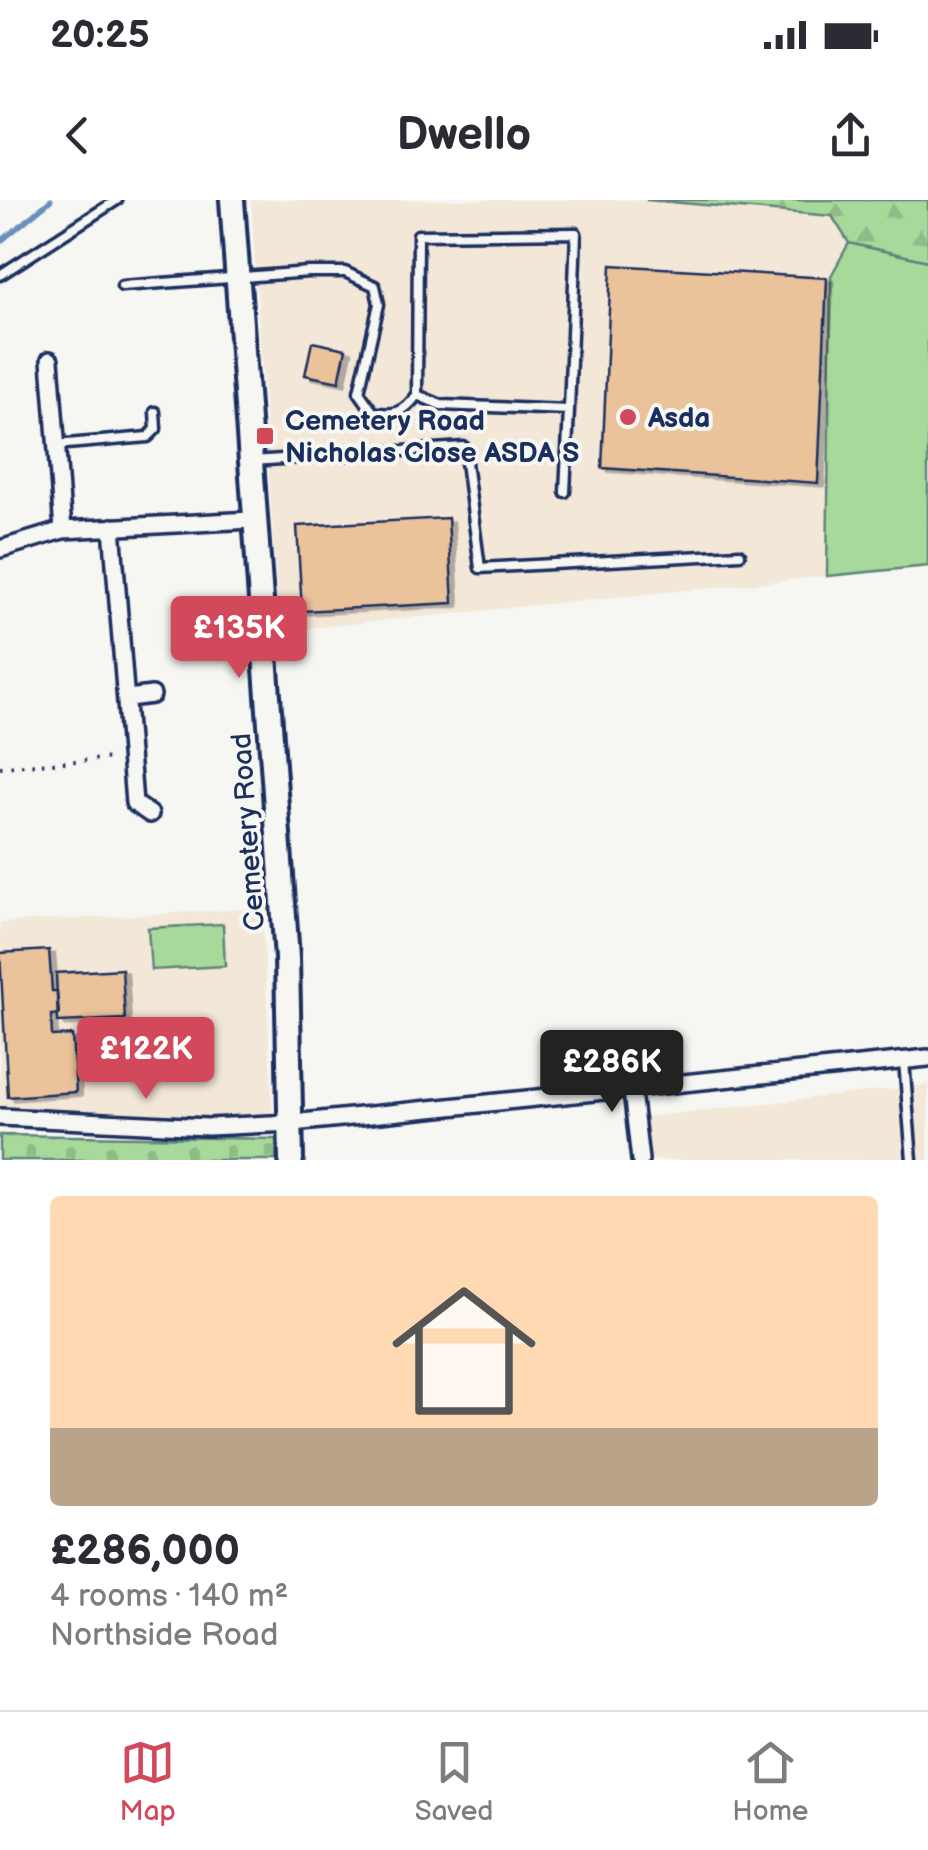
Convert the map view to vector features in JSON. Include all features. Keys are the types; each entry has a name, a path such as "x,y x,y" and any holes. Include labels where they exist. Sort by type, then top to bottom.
{"street":[{"name":"Cemetery Road","path":"232,200 252,520 287,958 291,1160"},
{"path":"50,360 63,530"},
{"path":"0,549 63,530 252,520"},
{"path":"112,527 134,804 150,814"},
{"path":"128,698 152,695"},
{"path":"0,1117 208,1127 292,1123 928,1058"},
{"path":"632,1091 640,1160"}],"lane":[{"path":"0,276 117,200"},
{"path":"122,286 345,272 375,286 379,304 359,392 372,412 390,415 406,410 417,395 418,235 576,233 565,492"},
{"path":"417,395 441,404 569,410"},
{"path":"56,445 148,437 154,435 155,412"},
{"path":"248,462 464,447 480,568 740,554"},
{"path":"904,1061 912,1160"}],"path":[{"path":"0,766 130,757"}],"shaded area":[{"path":"251,200 646,200 832,216 849,243 831,276 827,576 279,631"},
{"path":"262,908 274,1136 212,1140 0,1123 0,923"},
{"path":"928,1085 928,1160 648,1160 646,1117"}],"green space":[{"path":"646,200 928,200 928,261 849,243 832,216"},
{"path":"849,243 928,261 928,566 827,576 831,276"},
{"path":"223,924 225,966 151,970 148,928"},
{"path":"0,1135 277,1139 276,1160 0,1160"}],"building":[{"path":"611,265 827,278 818,483 602,468"},
{"path":"312,342 346,349 339,382 305,375"},
{"path":"448,518 453,603 302,611 297,526"},
{"path":"49,950 52,991 57,991 59,1014 51,1015 52,1036 72,1035 76,1092 8,1097 0,953"},
{"path":"122,969 125,1019 58,1022 56,973"}],"waterway":[{"path":"0,242 51,200"}],"place":[{"name":"Asda","path":"628,417"},
{"name":"Cemetery Road Nicholas Close ASDA S","path":"265,436"}]}
